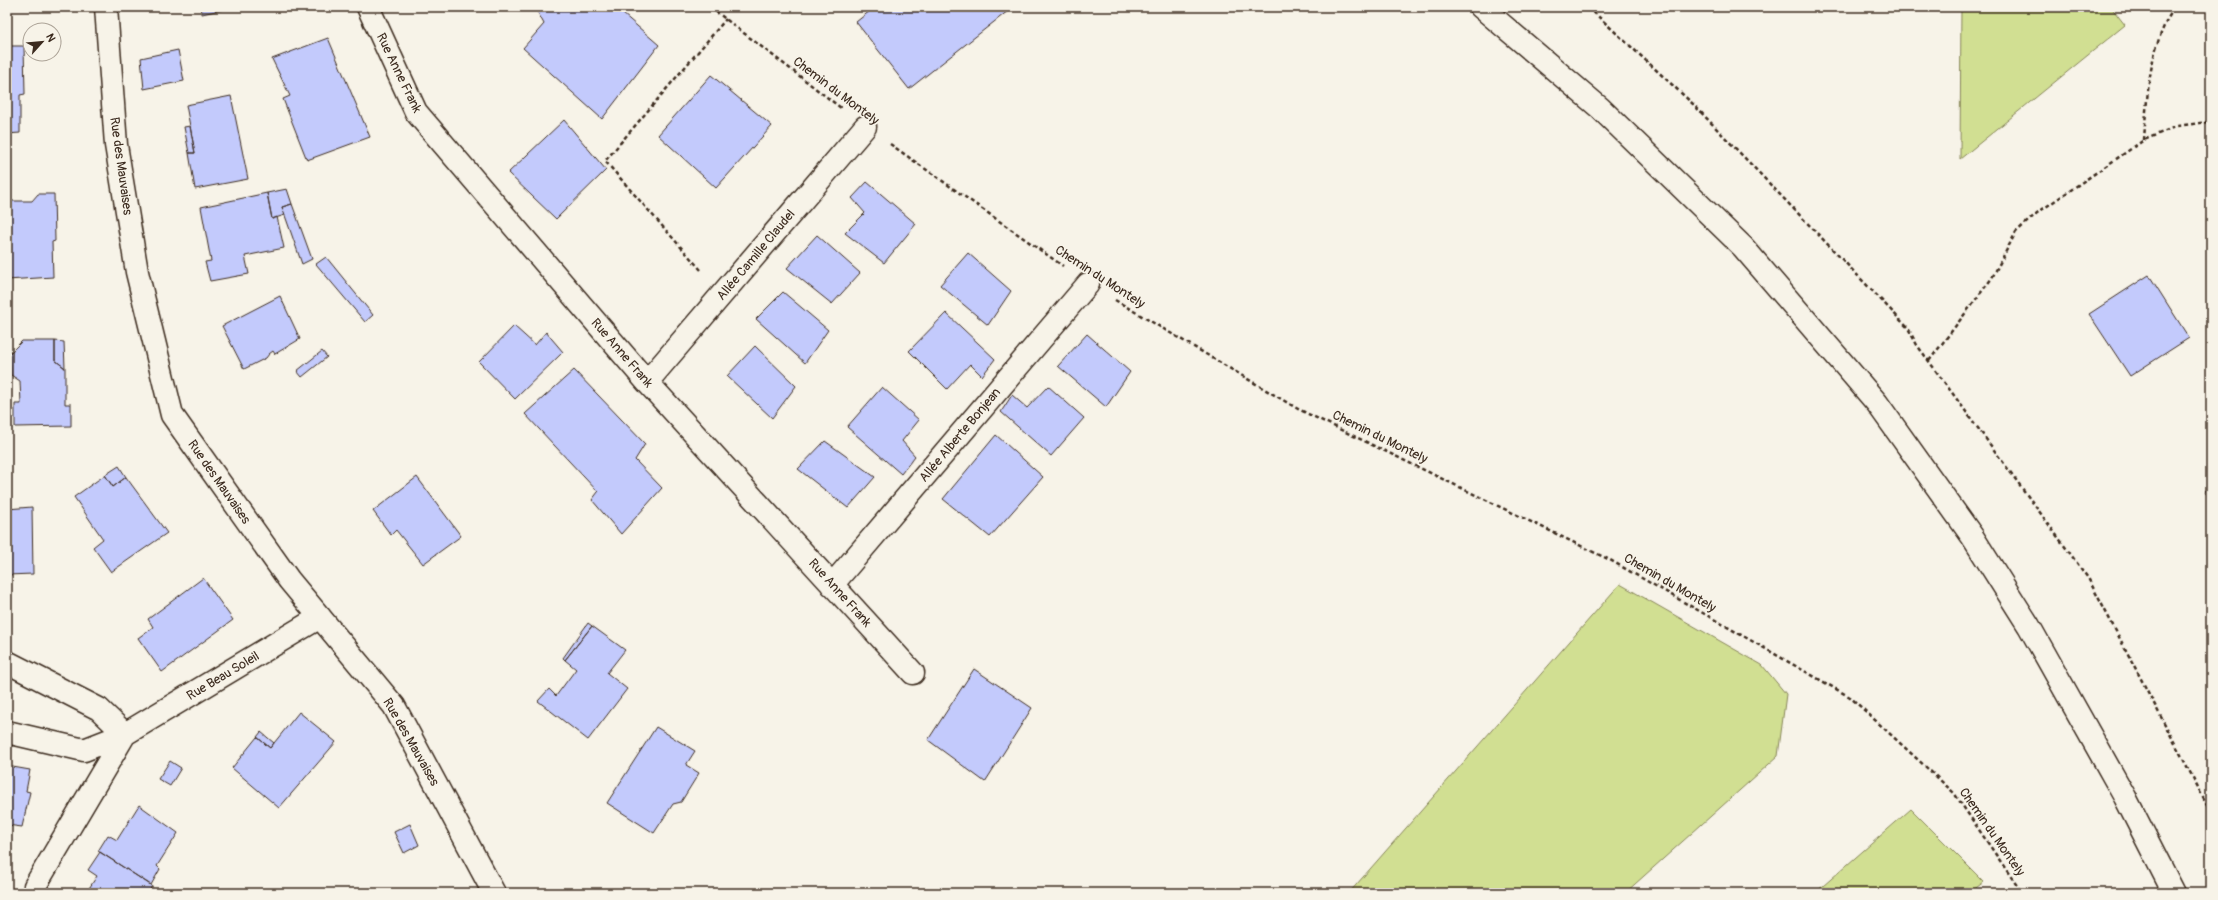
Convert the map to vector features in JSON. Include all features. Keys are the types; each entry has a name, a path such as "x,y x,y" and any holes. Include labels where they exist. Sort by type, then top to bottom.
{"street":[{"name":"Rue des Mauvaises","path":"106,7 117,153 137,272 172,415 289,580 394,706 494,893"},
{"name":"Rue Anne Frank","path":"368,7 416,112 647,382 913,673"},
{"path":"1480,7 1600,108 1743,248 1877,403 1972,536 2029,626 2122,790 2174,893"},
{"name":"Allée Camille Claudel","path":"647,382 865,127"},
{"name":"Allée Alberte Bonjean","path":"832,585 1088,284"},
{"name":"Rue Beau Soleil","path":"7,732 84,750 125,734 320,617"},
{"path":"7,662 98,709 125,734"},
{"name":"Rue Beau Soleil","path":"35,886 125,734"}],"path":[{"name":"Chemin du Montely","path":"710,7 865,127 1088,284 1298,408 1610,560 1850,698 1954,793 2022,893"},
{"path":"1588,7 1693,104 1908,328 1929,361 2088,578 2211,812"},
{"path":"2144,140 2146,101 2153,60 2168,17 2175,7"},
{"path":"723,294 605,161 726,19"},
{"path":"1929,361 1992,278 2016,232 2037,213 2144,140 2177,126 2208,122 2211,123"}],"green space":[{"path":"1961,7 2111,7 2125,25 1960,159"},
{"path":"1620,584 1762,665 1786,694 1778,756 1625,893 1349,893"},
{"path":"1911,809 1984,882 1969,893 1815,893"}],"building":[{"path":"201,7 234,7 202,14"},
{"path":"470,7 477,7 474,11"},
{"path":"541,7 615,7 659,45 602,119 523,48 544,24 537,11"},
{"path":"875,7 1013,7 909,89 856,22"},
{"path":"328,38 370,137 307,160 283,99 290,96 272,59"},
{"path":"7,46 22,46 22,62 24,62 25,94 20,95 20,133 7,134"},
{"path":"178,50 184,81 144,89 141,58"},
{"path":"711,75 772,126 716,188 658,135"},
{"path":"231,96 248,179 195,189 189,153 195,153 186,105"},
{"path":"564,120 606,170 556,219 508,173"},
{"path":"190,126 195,153 189,153 184,127"},
{"path":"867,182 916,224 884,263 845,233 865,213 852,198"},
{"path":"287,189 292,204 282,207 285,215 272,219 267,193"},
{"path":"267,193 272,219 277,217 284,248 245,256 249,274 210,281 205,262 211,261 201,207"},
{"path":"38,194 54,194 55,241 52,242 53,277 7,280 7,204 10,201 32,201"},
{"path":"292,204 312,259 302,264 282,207"},
{"path":"817,235 860,273 832,304 787,268"},
{"path":"968,253 1011,291 988,325 940,285"},
{"path":"326,257 373,315 365,322 316,264"},
{"path":"2149,275 2189,338 2130,376 2089,314"},
{"path":"783,292 828,330 805,363 756,319"},
{"path":"280,296 300,339 275,354 273,351 266,358 244,369 222,326"},
{"path":"946,313 995,359 982,376 970,364 947,389 909,351"},
{"path":"514,326 535,345 546,332 563,352 515,399 479,362"},
{"path":"1087,334 1130,372 1106,407 1058,366"},
{"path":"22,341 55,341 55,360 65,368 65,404 71,404 71,426 15,427 15,404 21,404 20,381 11,375 10,353"},
{"path":"55,341 64,342 65,368 55,360"},
{"path":"755,346 796,386 772,418 727,376"},
{"path":"322,351 327,357 302,377 297,371"},
{"path":"574,370 645,444 635,460 662,488 621,534 592,500 598,492 525,414"},
{"path":"1048,386 1084,418 1051,456 1001,412 1012,395 1027,408"},
{"path":"882,387 919,420 902,441 915,456 901,474 847,427"},
{"path":"996,435 1043,477 990,537 943,499"},
{"path":"825,441 875,477 848,508 798,469"},
{"path":"119,466 126,477 113,487 105,475"},
{"path":"105,475 113,487 126,477 167,533 111,572 93,547 103,539 74,497"},
{"path":"417,477 461,536 423,564 396,530 391,535 373,511"},
{"path":"2211,487 2211,500 2205,491"},
{"path":"32,507 33,574 7,575 7,509"},
{"path":"203,578 233,620 162,672 138,638 153,627 148,619"},
{"path":"588,623 592,626 565,660 563,658"},
{"path":"592,626 625,650 607,673 627,689 588,740 538,701 549,689 556,696 576,669 565,660"},
{"path":"974,669 1032,708 985,782 928,740"},
{"path":"299,712 336,742 279,808 232,768 257,737 270,748"},
{"path":"656,727 695,751 686,765 699,773 681,802 673,804 654,833 607,803"},
{"path":"261,732 274,743 270,748 257,737"},
{"path":"170,761 181,768 170,786 158,779"},
{"path":"7,766 30,770 26,791 30,792 22,827 7,825"},
{"path":"139,805 178,833 157,866 160,869 151,885 98,851 108,835 117,840"},
{"path":"410,824 419,845 404,853 394,832"},
{"path":"100,852 152,886 148,893 86,893 97,876 88,870"}]}
